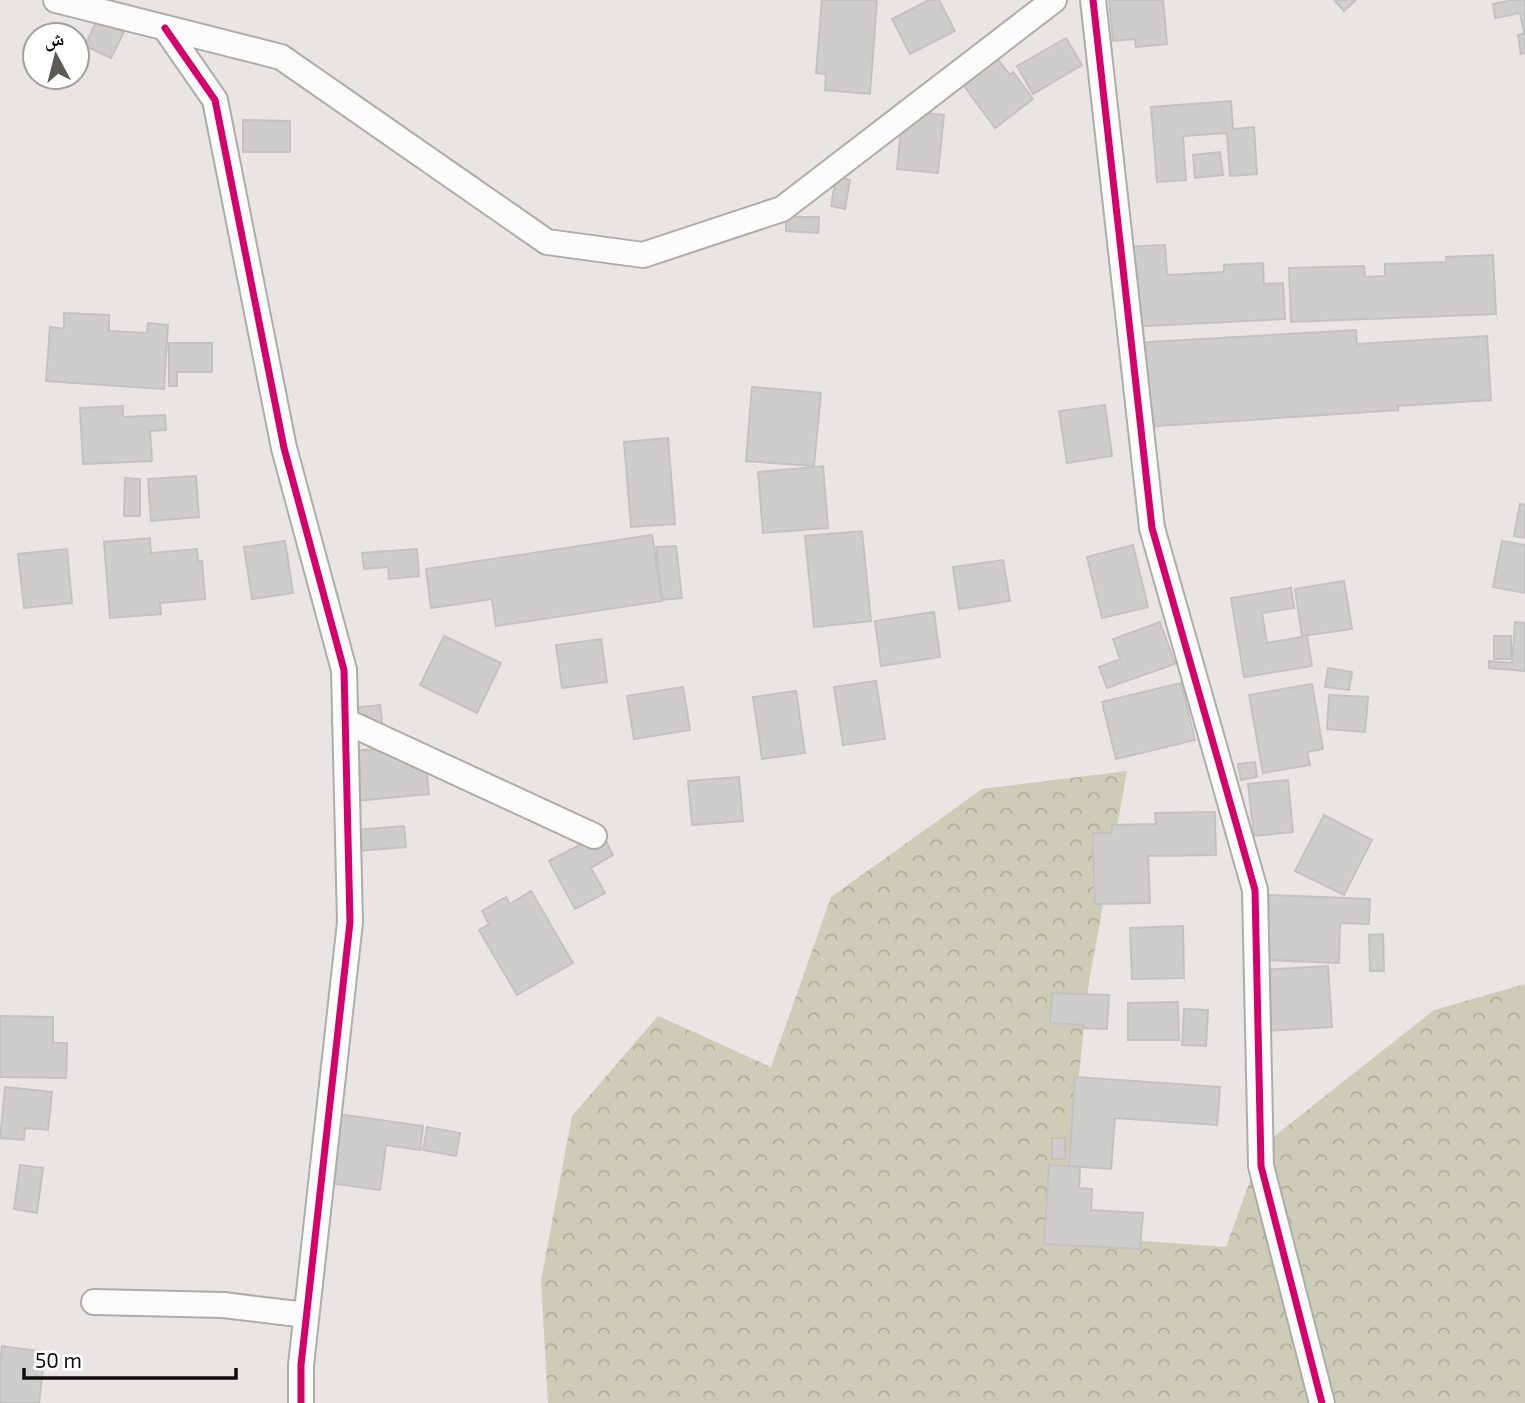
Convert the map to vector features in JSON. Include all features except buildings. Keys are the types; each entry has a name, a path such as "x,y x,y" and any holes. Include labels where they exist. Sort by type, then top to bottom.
{"street":[{"path":"56,0 281,57 547,242 643,255 782,209 1054,0"},
{"path":"1093,0 1152,528 1255,891 1261,1166 1322,1403"},
{"path":"165,28 215,100 284,448 344,670 350,922 306,1315 301,1365 301,1403"},
{"path":"345,721 594,835"},
{"path":"94,1302 223,1305 306,1315"}],"green space":[{"path":"1127,771 1088,988 1062,1235 1226,1247 1263,1145 1434,1010 1525,984 1525,1403 548,1403 541,1281 572,1116 658,1016 771,1067 831,897 982,789"}],"cycle path":[{"path":"1093,0 1152,528 1255,890 1261,1166 1322,1403"},
{"path":"165,28 215,100 284,448 344,670 350,922 301,1365 301,1403"}]}
